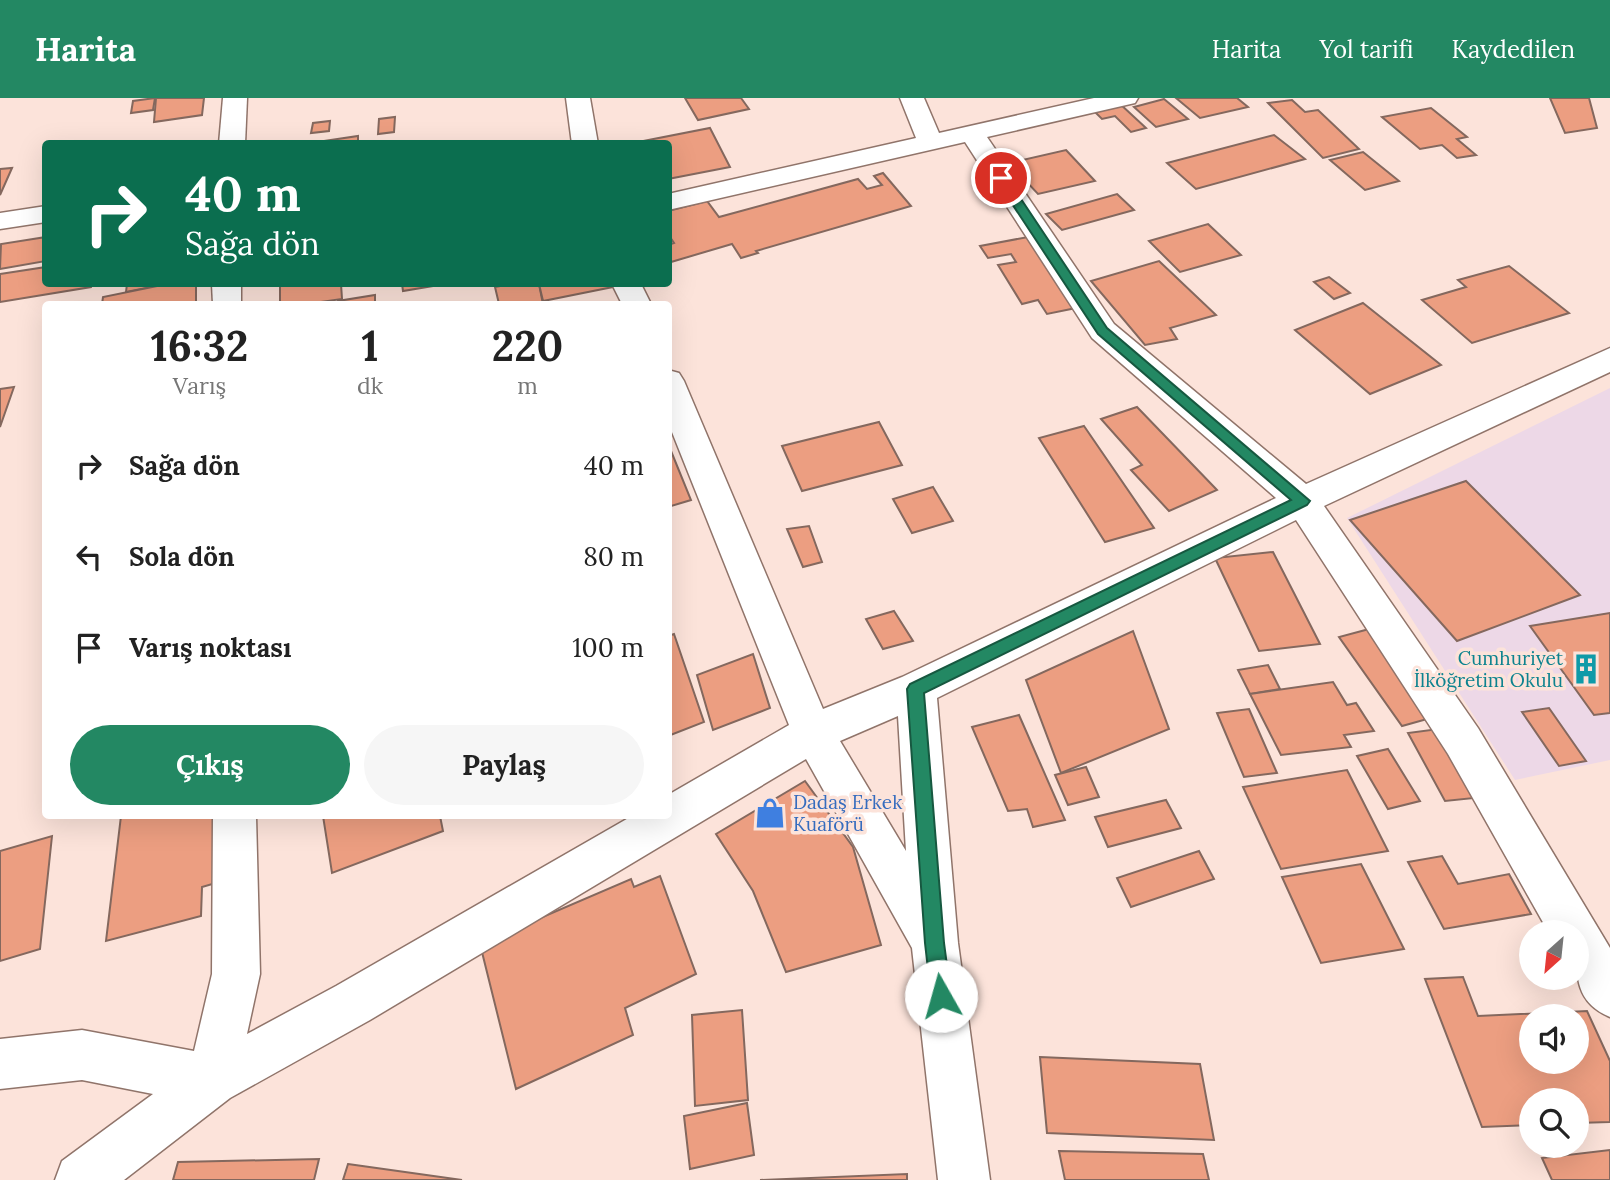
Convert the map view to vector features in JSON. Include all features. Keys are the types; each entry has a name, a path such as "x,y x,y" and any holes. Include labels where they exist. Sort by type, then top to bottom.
{"street":[{"path":"232,140 235,98"},
{"path":"578,98 584,140"},
{"path":"912,98 930,141"},
{"path":"672,201 1126,98"},
{"path":"972,134 1103,331 1302,501 1463,741 1568,920"},
{"path":"0,221 42,215"},
{"path":"672,816 813,733 916,689 1302,501 1610,359"},
{"path":"672,391 813,733 934,943"},
{"path":"916,689 934,943 964,1180"},
{"path":"212,1080 236,974 234,819"},
{"path":"81,1180 212,1080 353,1003 666,819"},
{"path":"1589,957 1610,993"},
{"path":"0,1064 82,1055 212,1080"}],"shaded area":[{"path":"1610,388 1610,760 1515,780 1347,518"}],"building":[{"path":"155,98 153,110 131,113 133,101"},
{"path":"156,98 204,98 202,115 154,122"},
{"path":"685,98 741,98 749,109 698,120"},
{"path":"1176,98 1237,98 1248,107 1200,118"},
{"path":"1550,98 1589,98 1597,128 1565,133"},
{"path":"1164,99 1188,119 1156,127 1134,107"},
{"path":"1292,100 1305,112 1318,110 1359,149 1323,158 1268,103"},
{"path":"1119,103 1146,128 1131,132 1115,116 1102,119 1092,109"},
{"path":"1431,108 1467,137 1457,139 1476,155 1457,158 1442,145 1420,149 1382,117"},
{"path":"395,117 394,132 378,134 379,119"},
{"path":"330,121 329,131 311,133 313,123"},
{"path":"710,128 730,167 672,178 672,140 648,140"},
{"path":"1274,135 1305,159 1196,189 1167,163"},
{"path":"358,136 358,140 331,140"},
{"path":"1066,150 1095,181 1038,194 1009,163"},
{"path":"1363,152 1399,181 1365,190 1330,160"},
{"path":"12,168 0,195 0,169"},
{"path":"883,173 911,206 756,251 758,253 741,258 732,244 672,262 672,210 707,201 719,217 858,179 867,189 882,185 874,176"},
{"path":"1117,194 1134,210 1062,230 1046,214"},
{"path":"1208,224 1241,255 1180,272 1149,241"},
{"path":"1028,237 1076,308 1047,314 1038,300 1022,304 998,265 1016,262 1011,254 988,258 980,246"},
{"path":"42,238 42,262 0,269 1,244"},
{"path":"1159,261 1216,315 1170,328 1177,339 1145,345 1091,281"},
{"path":"1509,266 1569,313 1472,343 1422,300 1466,287 1458,280"},
{"path":"42,268 42,287 91,287 0,302 0,274"},
{"path":"1329,277 1350,293 1334,299 1314,282"},
{"path":"127,287 152,287 126,292"},
{"path":"152,287 196,287 196,301 102,301 103,297"},
{"path":"280,287 341,287 342,299 280,301"},
{"path":"402,287 427,287 403,291"},
{"path":"495,287 540,287 542,301 498,301"},
{"path":"540,287 613,287 543,301"},
{"path":"375,295 375,301 338,301"},
{"path":"1363,303 1441,365 1370,394 1295,330"},
{"path":"14,387 0,427 0,389"},
{"path":"1137,407 1217,490 1169,511 1131,470 1142,465 1101,419"},
{"path":"879,422 902,465 802,491 782,446"},
{"path":"1084,426 1154,528 1105,542 1039,438"},
{"path":"672,453 691,500 672,506"},
{"path":"1466,481 1580,595 1457,641 1350,520"},
{"path":"933,487 953,521 912,533 893,499"},
{"path":"809,526 822,562 803,567 787,529"},
{"path":"1273,552 1320,644 1259,651 1215,558"},
{"path":"894,611 913,641 883,649 866,619"},
{"name":"Cumhuriyet İlköğretim Okulu","path":"1610,613 1610,713 1594,715 1530,626"},
{"path":"1373,628 1438,716 1402,726 1339,637"},
{"path":"1133,631 1169,729 1061,773 1026,680"},
{"path":"674,634 704,722 672,734"},
{"path":"753,654 770,708 713,730 697,675"},
{"path":"1268,665 1280,689 1250,694 1238,670"},
{"path":"1333,682 1347,705 1356,703 1374,731 1344,735 1351,747 1281,755 1250,694"},
{"path":"1549,708 1586,761 1559,766 1522,712"},
{"path":"1249,709 1277,773 1244,777 1217,713"},
{"path":"1019,715 1065,820 1033,827 1027,809 1008,811 972,727"},
{"path":"1446,728 1484,797 1445,801 1408,733"},
{"path":"1388,749 1420,801 1388,809 1357,756"},
{"path":"1086,767 1099,797 1068,805 1055,775"},
{"path":"1347,770 1388,851 1281,869 1243,787"},
{"path":"805,781 853,847 881,945 786,972 753,891 716,834"},
{"path":"1166,800 1181,828 1108,847 1095,817"},
{"path":"121,819 230,819 226,880 202,887 201,916 106,941"},
{"path":"323,819 441,819 443,831 332,873"},
{"path":"52,836 40,949 0,961 0,851"},
{"path":"1199,851 1214,879 1131,907 1117,878"},
{"path":"1442,856 1458,884 1509,874 1531,914 1444,929 1408,862"},
{"path":"1361,864 1404,949 1321,963 1282,877"},
{"path":"660,876 696,974 625,1008 633,1035 516,1089 480,944 631,879 634,887"},
{"path":"1463,977 1478,1016 1519,1014 1519,1074 1589,1074 1589,1015 1610,1061 1610,1122 1589,1123 1589,1088 1519,1088 1519,1125 1482,1127 1425,979"},
{"path":"742,1010 748,1100 695,1106 692,1015"},
{"path":"1040,1057 1200,1064 1214,1140 1047,1133"},
{"path":"747,1103 754,1155 690,1169 684,1116"},
{"path":"1610,1150 1610,1180 1552,1180 1542,1158 1589,1158 1589,1152"},
{"path":"1059,1151 1203,1154 1209,1180 1065,1180"},
{"path":"319,1159 314,1180 173,1180 178,1162"},
{"path":"348,1164 462,1180 343,1180"},
{"path":"907,1174 907,1180 760,1180"}],"place":[{"name":"Cumhuriyet İlköğretim Okulu","path":"1586,669"},
{"name":"Dadaş Erkek Kuaförü","path":"770,813"}],"route":[{"path":"941,996 934,943 916,689 1302,501 1103,331 1001,178"}]}
